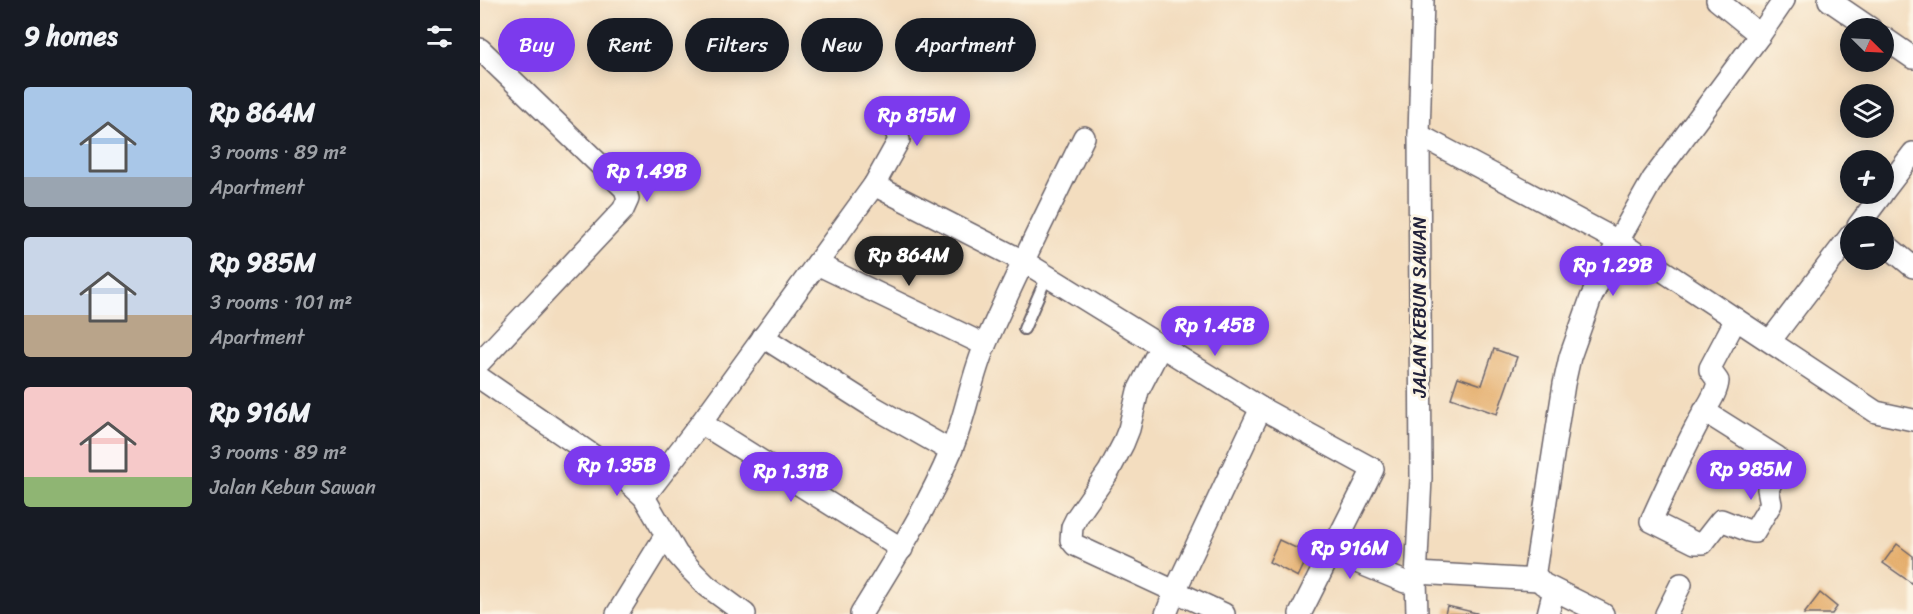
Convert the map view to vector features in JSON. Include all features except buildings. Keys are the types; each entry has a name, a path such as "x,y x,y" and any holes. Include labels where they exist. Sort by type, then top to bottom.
{"street":[{"name":"JALAN KEBUN SAWAN","path":"1417,614 1413,578 1421,478 1419,135 1423,0"},
{"path":"1717,0 1760,35"},
{"path":"1548,614 1546,585 1535,571 1558,418 1570,357 1591,298 1641,198 1666,160 1784,0"},
{"path":"1829,0 1855,18"},
{"path":"1894,45 1913,58"},
{"path":"480,49 625,189 628,200 623,210 480,362"},
{"path":"644,497 701,423 874,184 899,140 895,129 882,122"},
{"path":"1419,135 1618,241 1876,412 1913,420"},
{"path":"861,614 902,549 951,452 985,345 1035,268 1084,137"},
{"path":"1894,178 1913,153"},
{"path":"874,184 1035,268 1261,408 1373,469 1300,614"},
{"path":"1770,341 1840,251"},
{"path":"1894,251 1913,267"},
{"path":"817,264 985,345"},
{"path":"1704,411 1777,457 1781,463 1768,489 1771,504 1755,532 1721,520 1703,543 1695,543 1652,521 1678,462 1704,411 1718,384 1710,368 1736,319"},
{"path":"763,336 870,405 951,452"},
{"path":"1161,346 1137,391 1129,429 1123,444 1109,471 1077,517 1072,527 1071,540 1075,545 1224,614"},
{"path":"480,378 617,472 644,497 665,536 692,571 707,586 745,614"},
{"path":"1166,614 1261,408"},
{"path":"701,423 902,549"},
{"path":"617,614 665,536"},
{"path":"1330,551 1384,573 1413,578 1546,585 1603,614"},
{"path":"1666,614 1681,584"}],"lane":[{"path":"1024,329 1035,268"}]}
